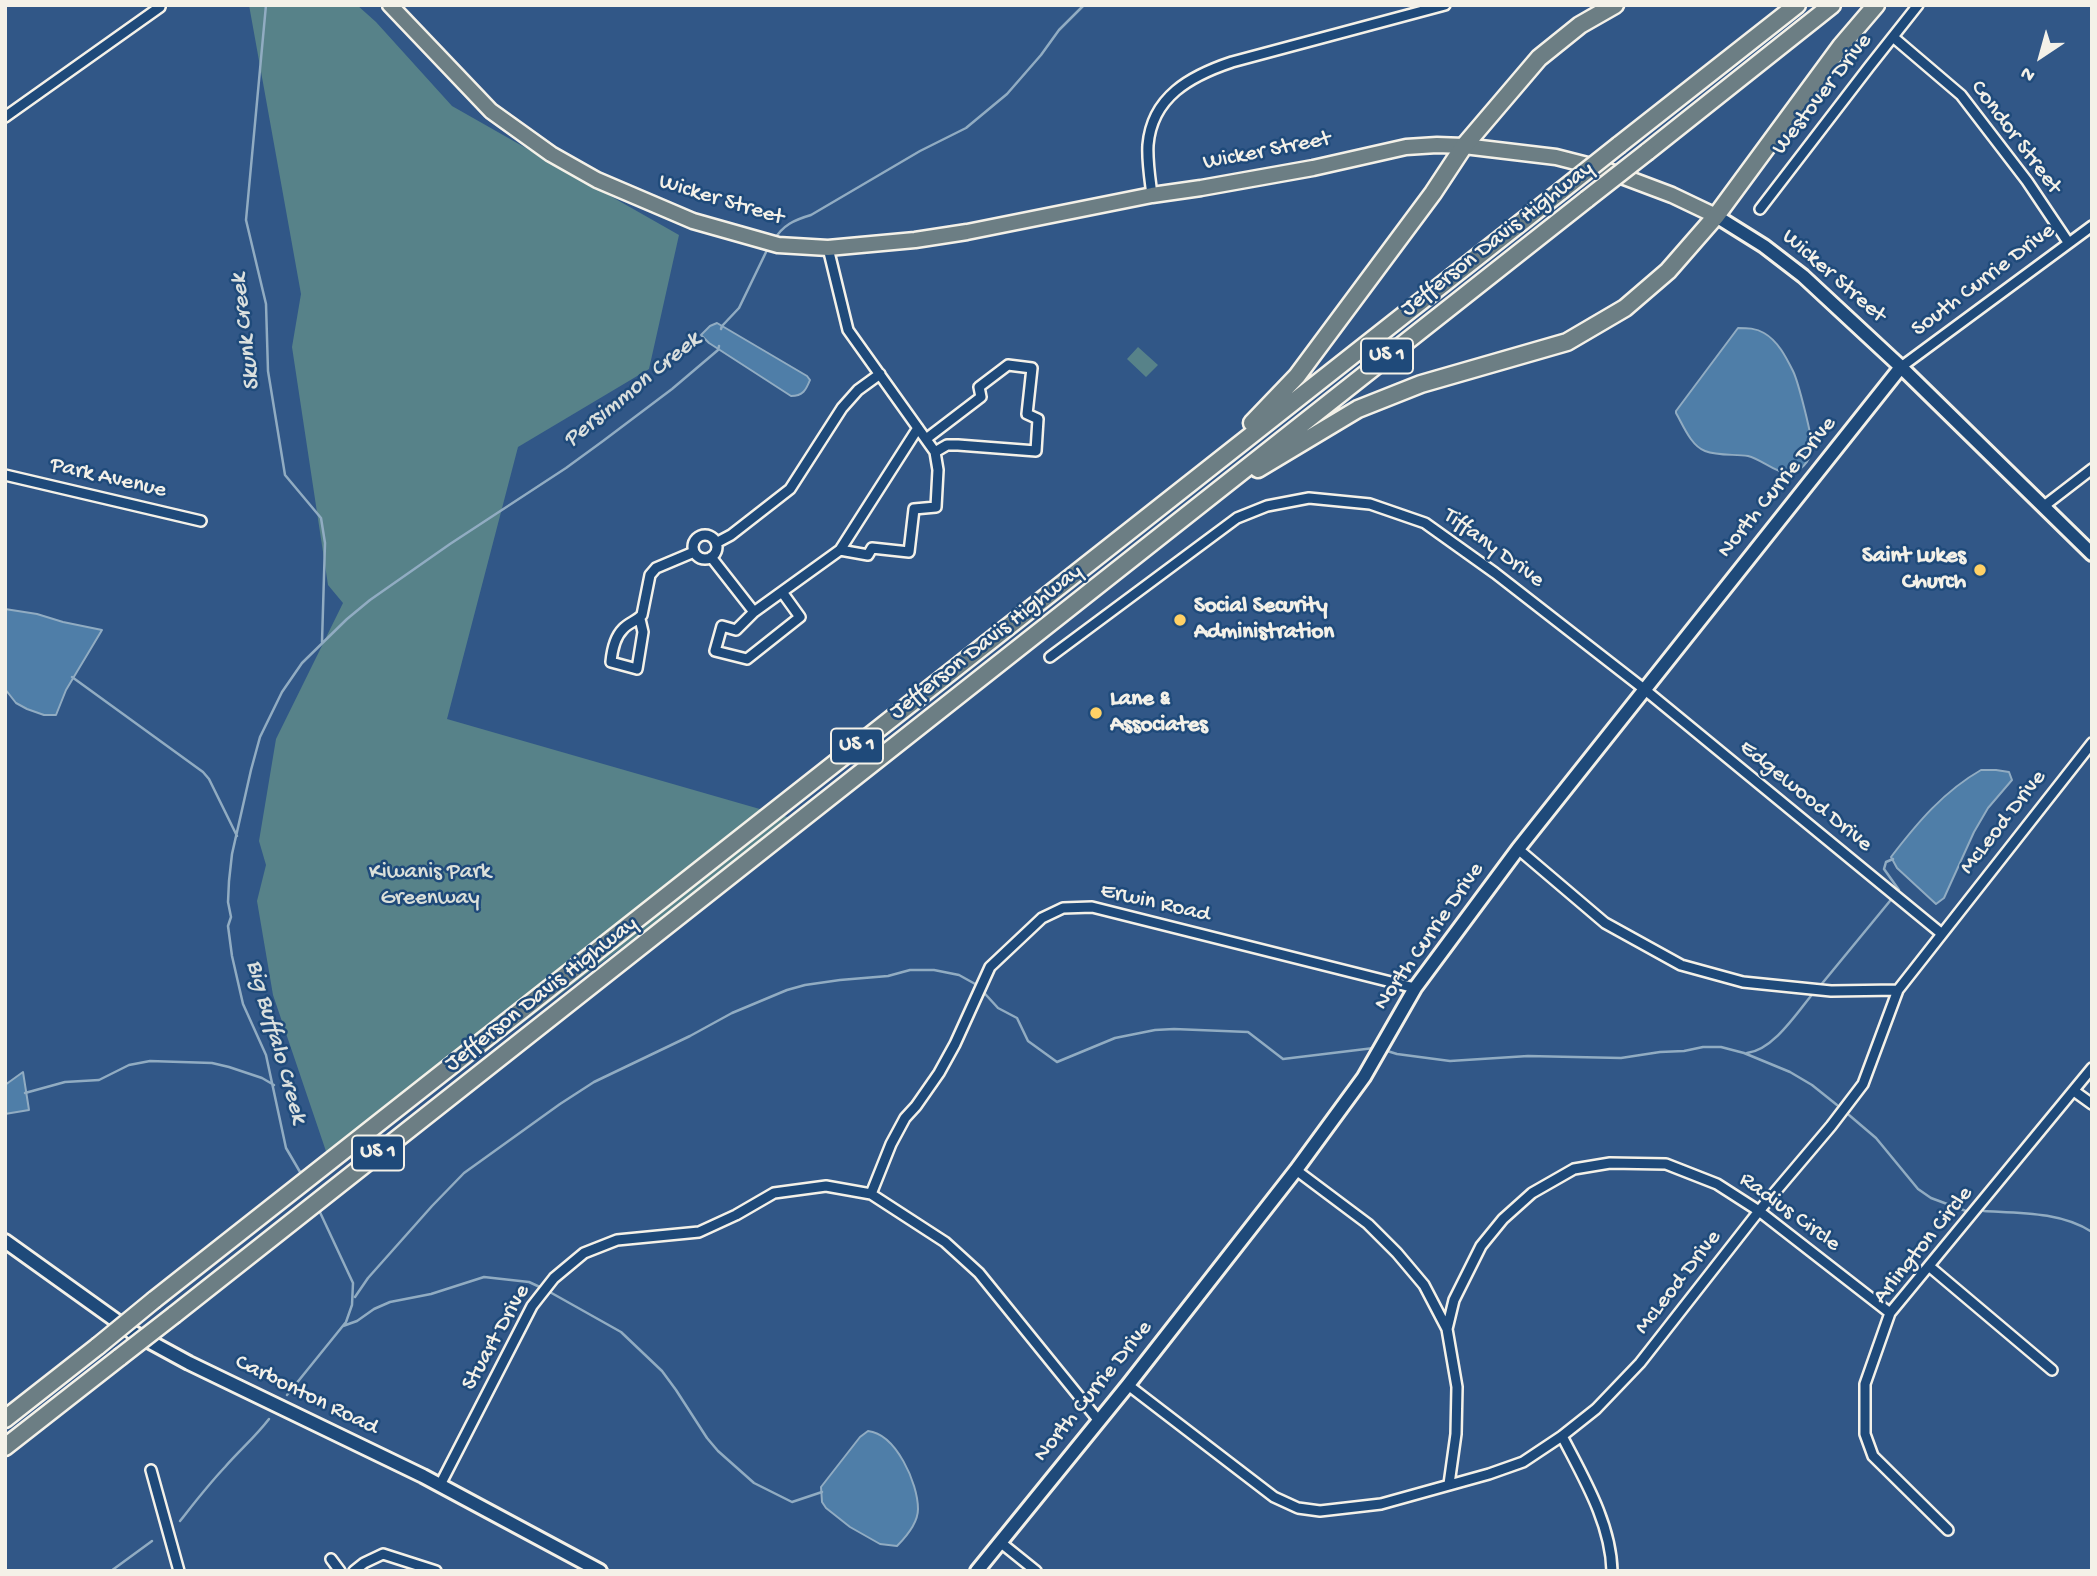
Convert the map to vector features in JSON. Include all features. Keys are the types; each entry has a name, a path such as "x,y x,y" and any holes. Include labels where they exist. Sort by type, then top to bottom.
{"highway":[{"path":"1197,477 1297,376 1433,193 1464,146 1539,58 1580,25 1615,5"},
{"name":"Jefferson Davis Highway","path":"5,1419 1797,5"},
{"name":"Jefferson Davis Highway","path":"5,1447 1832,5"},
{"path":"1188,513 1358,409 1421,384 1567,342 1625,308 1668,271 1716,216 1841,46 1876,5"}],"main road":[{"name":"Wicker Street","path":"390,5 491,111 551,154 597,180 693,221 778,245 828,248 871,246 967,232 1152,195 1313,168 1406,147 1464,146 1556,158 1603,169 1672,195 1716,216"}],"street":[{"path":"1152,195 1148,146 1152,128 1157,112 1168,97 1185,82 1232,62 1445,5"},
{"name":"Westover Drive","path":"1760,209 1918,5"},
{"path":"5,117 159,6"},
{"name":"Condor Street","path":"1893,37 1961,95 2027,181 2068,243"},
{"name":"Wicker Street","path":"1716,216 1764,246 1803,276 1901,367 2092,554"},
{"name":"South Currie Drive","path":"1901,367 2092,226"},
{"path":"828,248 848,330 935,452 938,470 936,507 914,509 909,552 872,548 868,555 840,550"},
{"path":"926,439 981,397 979,387 1008,365 1032,368 1027,414 1038,419 1035,451 958,444 947,445 935,452"},
{"name":"North Currie Drive","path":"977,1571 1128,1385 1296,1170 1363,1077 1415,988 1518,849 1901,367"},
{"path":"716,543 731,535 790,489 842,408 858,390 880,374"},
{"path":"782,592 800,617 747,659 715,651 722,625 736,630 754,612 840,550 918,428"},
{"path":"2044,506 2092,469"},
{"name":"Park Avenue","path":"5,475 201,521"},
{"name":"Tiffany Drive","path":"1050,657 1237,519 1267,506 1309,498 1370,504 1425,523 1495,573 1644,689"},
{"path":"702,536 709,536 716,543 716,550 711,557 702,558 694,552 694,542 702,536"},
{"path":"640,619 623,628 613,648 611,662 637,669 643,632 640,619 650,575 656,568 694,552"},
{"path":"711,557 754,612"},
{"name":"Edgewood Drive","path":"1644,689 1942,934"},
{"name":"McLeod Drive","path":"1128,1385 1274,1497 1298,1508 1320,1511 1381,1504 1523,1462 1562,1436 1595,1409 1635,1370 1759,1211 1832,1124 1863,1084 1898,990 2092,743"},
{"path":"1518,849 1605,923 1681,965 1743,982 1831,991 1898,990"},
{"name":"Erwin Road","path":"871,1194 891,1144 905,1118 939,1073 990,967 1042,918 1063,908 1092,907 1415,988"},
{"name":"Arlington Circle","path":"1948,1530 1873,1456 1864,1434 1864,1384 1890,1313 2092,1068"},
{"path":"2074,1091 2092,1104"},
{"name":"Radius Circle","path":"1447,1329 1454,1300 1482,1246 1503,1219 1532,1193 1574,1169 1610,1163 1666,1164 1717,1184 1759,1211 1890,1313"},
{"path":"1296,1170 1368,1224 1397,1253 1424,1285 1447,1329 1457,1387 1456,1434 1449,1484"},
{"name":"Stuart Drive","path":"440,1485 533,1306 554,1278 584,1253 617,1240 699,1232 774,1193 826,1186 871,1194 945,1242 979,1273 1099,1421"},
{"name":"Carbonton Road","path":"5,1241 132,1332 189,1363 440,1485 600,1571"},
{"path":"1930,1267 2052,1370"},
{"path":"1562,1436 1591,1492 1603,1525 1612,1560 1612,1571"},
{"path":"151,1470 179,1571"},
{"path":"1000,1542 1036,1571"},
{"path":"354,1571 383,1554 436,1571"},
{"path":"331,1559 340,1571"}],"green space":[{"name":"Kiwanis Park Greenway","path":"249,5 357,5 376,22 452,106 679,235 649,369 518,447 447,719 791,818 728,869 332,1169 273,995 257,901 266,865 259,841 276,739 343,603 328,585 292,347 301,294"},
{"path":"1138,347 1158,365 1146,377 1127,359"}],"water":[{"path":"717,323 807,376 810,380 805,389 801,394 791,396 709,343 701,335"},
{"path":"1738,328 1755,329 1769,336 1793,371 1805,410 1812,449 1807,462 1792,473 1782,472 1748,456 1705,451 1692,440 1676,413"},
{"path":"5,609 102,630 66,690 56,715 44,715 27,709 16,703 5,689"},
{"path":"1981,770 2009,772 2012,780 1988,808 1944,898 1936,904 1897,868 1891,857 1932,809 1955,788"},
{"path":"23,1072 29,1110 5,1114 5,1085"},
{"path":"868,1431 878,1434 896,1450 904,1461 914,1486 918,1509 916,1519 897,1546 880,1544 850,1527 822,1502 821,1487 860,1437"}],"waterway":[{"name":"Skunk Creek","path":"266,5 246,220 266,304 268,371 285,475 321,518 325,543 322,642"},
{"name":"Persimmon Creek","path":"774,240 781,230 790,224 811,215 920,151 966,128 1007,94 1059,30 1084,5"},
{"name":"Persimmon Creek","path":"721,329 739,308 768,248"},
{"name":"Big Buffalo Creek","path":"303,1177 286,1148 266,1055 243,1004 228,926 231,917 228,902 232,854 251,770 260,737 282,692 302,663 370,600 566,468 672,389 718,350 719,346"},
{"path":"72,677 203,772 237,836"},
{"path":"1820,986 1899,890 1884,869 1886,862 1893,859"},
{"path":"355,1297 368,1278 464,1173 560,1104 594,1082 732,1013 805,985 888,976 910,970 934,970 959,975 977,985 998,1008 1017,1018 1028,1041 1057,1062 1115,1038 1174,1029 1248,1032 1283,1059 1374,1048"},
{"path":"1747,1053 1767,1045 1776,1037 1815,991"},
{"path":"1384,1050 1450,1061 1528,1056 1621,1058 1721,1047 1744,1053 1790,1072 1837,1105"},
{"path":"25,1093 65,1082 99,1080 129,1065 150,1061 212,1063 262,1078 274,1085"},
{"path":"1849,1115 1876,1138 1918,1189 1931,1198 1966,1211"},
{"name":"Big Buffalo Creek","path":"287,1395 346,1322 352,1305 353,1283 318,1208"},
{"path":"1984,1211 2054,1217 2080,1225 2092,1232"},
{"path":"343,1326 390,1302 431,1294 484,1277 529,1282 542,1288"},
{"path":"548,1291 621,1332 662,1371 718,1451 754,1483 792,1502 822,1492"},
{"name":"Big Buffalo Creek","path":"180,1521 269,1419"},
{"name":"Big Buffalo Creek","path":"111,1571 152,1541"}],"place":[{"name":"Saint Lukes Church","path":"1980,570"},
{"name":"Social Security Administration","path":"1180,620"},
{"name":"Lane & Associates","path":"1096,713"}]}
